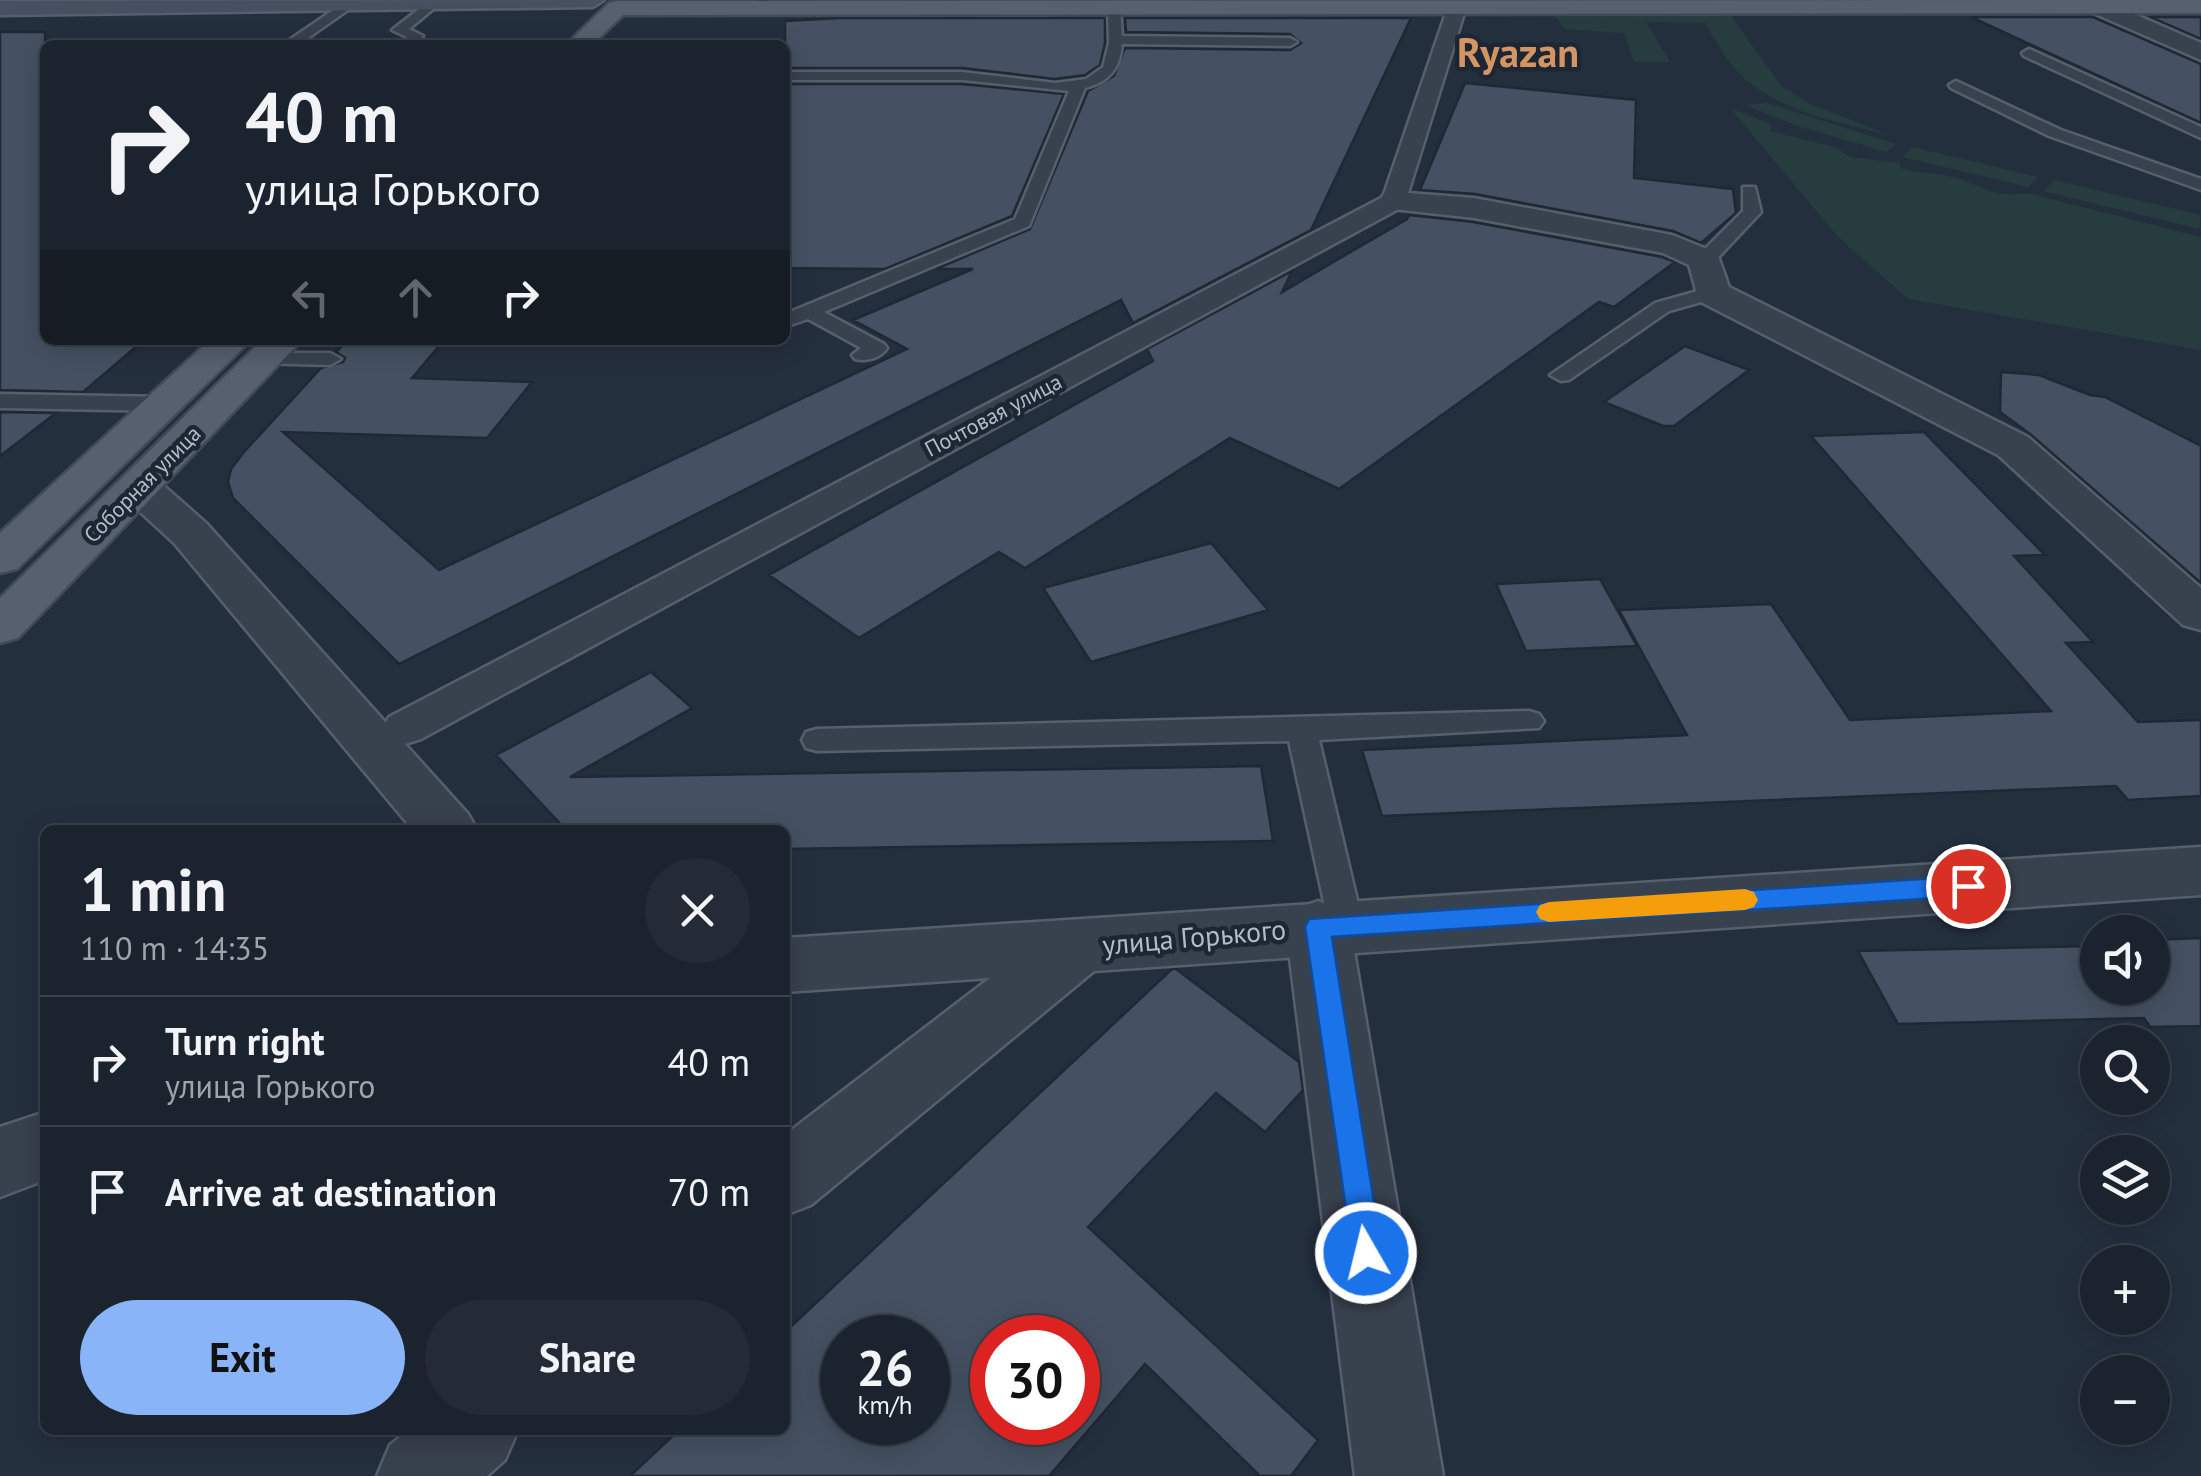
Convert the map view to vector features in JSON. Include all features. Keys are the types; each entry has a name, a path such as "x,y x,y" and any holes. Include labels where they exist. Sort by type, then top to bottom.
{"main road":[{"path":"0,8 86,4 348,6 762,0 1102,3"},
{"path":"1455,2 1552,0"},
{"path":"2123,0 2201,3"},
{"path":"568,38 606,3 2201,3"},
{"path":"568,38 606,3"},
{"name":"Соборная улица","path":"0,559 165,404 260,346"},
{"name":"Соборная улица","path":"0,627 139,487 260,346"}],"street":[{"path":"1455,2 1395,202 1474,208 1672,245 1708,276 2013,446 2201,614"},
{"path":"2090,4 2201,52"},
{"name":"Почтовая улица","path":"405,728 1395,202"},
{"path":"139,487 190,533 444,825"},
{"name":"улица Горького","path":"790,964 2201,871"},
{"path":"1332,926 1398,1476"},
{"path":"790,1176 1078,947"},
{"path":"0,1162 40,1148"},
{"path":"421,1476 469,1435"}],"lane":[{"path":"790,76 967,76 1014,86 1079,85 1105,75 1114,64 1115,40 1102,3"},
{"path":"412,40 416,36 399,30 432,5"},
{"path":"287,39 348,6"},
{"path":"1115,40 1290,42"},
{"path":"2028,53 2201,133"},
{"path":"790,319 1023,222 1079,85"},
{"path":"1956,85 2054,133 2201,186"},
{"path":"1561,375 1708,276 1752,212 1749,191"},
{"path":"808,312 877,348 862,355"},
{"path":"260,346 330,359"},
{"path":"0,401 165,404"},
{"path":"817,740 1530,721"},
{"path":"1302,730 1332,926"}],"green space":[{"path":"1548,8 1726,9 1781,86 1813,105 1889,135 1807,113 1769,96 1736,70 1705,23 1646,22 1670,62 1634,62 1624,33 1565,29"},
{"path":"1767,103 1896,144 1886,152 1794,125 1746,105"},
{"path":"1730,108 1772,125 1770,131 1834,147 1851,157 1899,163 1907,170 1949,176 1995,192 2027,193 2201,237 2201,350 1908,299 1839,238"},
{"path":"1913,147 2038,177 2028,187 1902,157"},
{"path":"2054,180 2201,215 2199,229 2044,191"}],"building":[{"path":"1971,17 2093,17 2201,64 2201,123"},
{"path":"2150,17 2201,17 2201,39"},
{"path":"1105,18 1105,43 1100,65 1085,75 1055,79 962,68 790,68 785,21"},
{"path":"1125,18 1411,18 1311,230 1133,323 1121,300 399,664 233,498 228,482 231,469 321,368 343,362 345,358 336,352 343,345 440,345 412,378 532,382 487,438 283,432 439,570 907,349 853,320 973,269 936,269 1030,229 1088,91 1114,76 1125,48 1290,50 1301,43 1290,34 1126,32"},
{"path":"0,32 45,32 45,40 40,40 40,345 138,345 83,392 0,390"},
{"path":"1465,83 1636,100 1634,178 1733,189 1736,213 1701,243 1673,231 1475,194 1420,190"},
{"path":"790,84 962,84 1064,94 1012,216 885,269 790,268"},
{"path":"1409,215 1473,222 1675,262 1614,307 1599,302 1339,489 1230,438 1025,568 999,552 859,638 769,575 1153,361 1147,349 1292,271 1282,292"},
{"path":"1685,346 1749,370 1674,426 1663,426 1604,402"},
{"path":"2001,372 2039,375 2105,397 2201,446 2201,583 2000,412"},
{"path":"0,412 56,413 0,456"},
{"path":"1924,432 2045,555 2014,556 2093,642 2066,643 2138,722 2201,720 2201,796 2128,800 2116,786 1382,816 1362,750 1687,735 1619,610 1771,604 1850,720 2051,711 1811,436"},
{"path":"1211,543 1268,610 1091,662 1043,588"},
{"path":"1600,579 1637,646 1526,651 1496,584"},
{"path":"651,672 692,708 570,777 1261,766 1273,841 790,849 790,825 561,825 496,755"},
{"path":"2201,938 2201,1026 2149,1025 2144,1018 1898,1024 1858,951 2080,946 2080,1005 2170,1005 2170,939"},
{"path":"1176,969 1299,1062 1303,1090 1265,1132 1216,1093 1088,1227 1318,1440 1291,1476 1260,1476 1145,1364 1100,1416 1100,1315 970,1315 970,1445 1076,1445 1049,1476 630,1476 674,1435 790,1435 790,1327"}],"slow traffic":[{"path":"1549,912 1745,900"}],"district":[{"name":"Ryazan","path":"1518,53"}],"route":[{"path":"1366,1253 1318,927 1968,886"}]}
